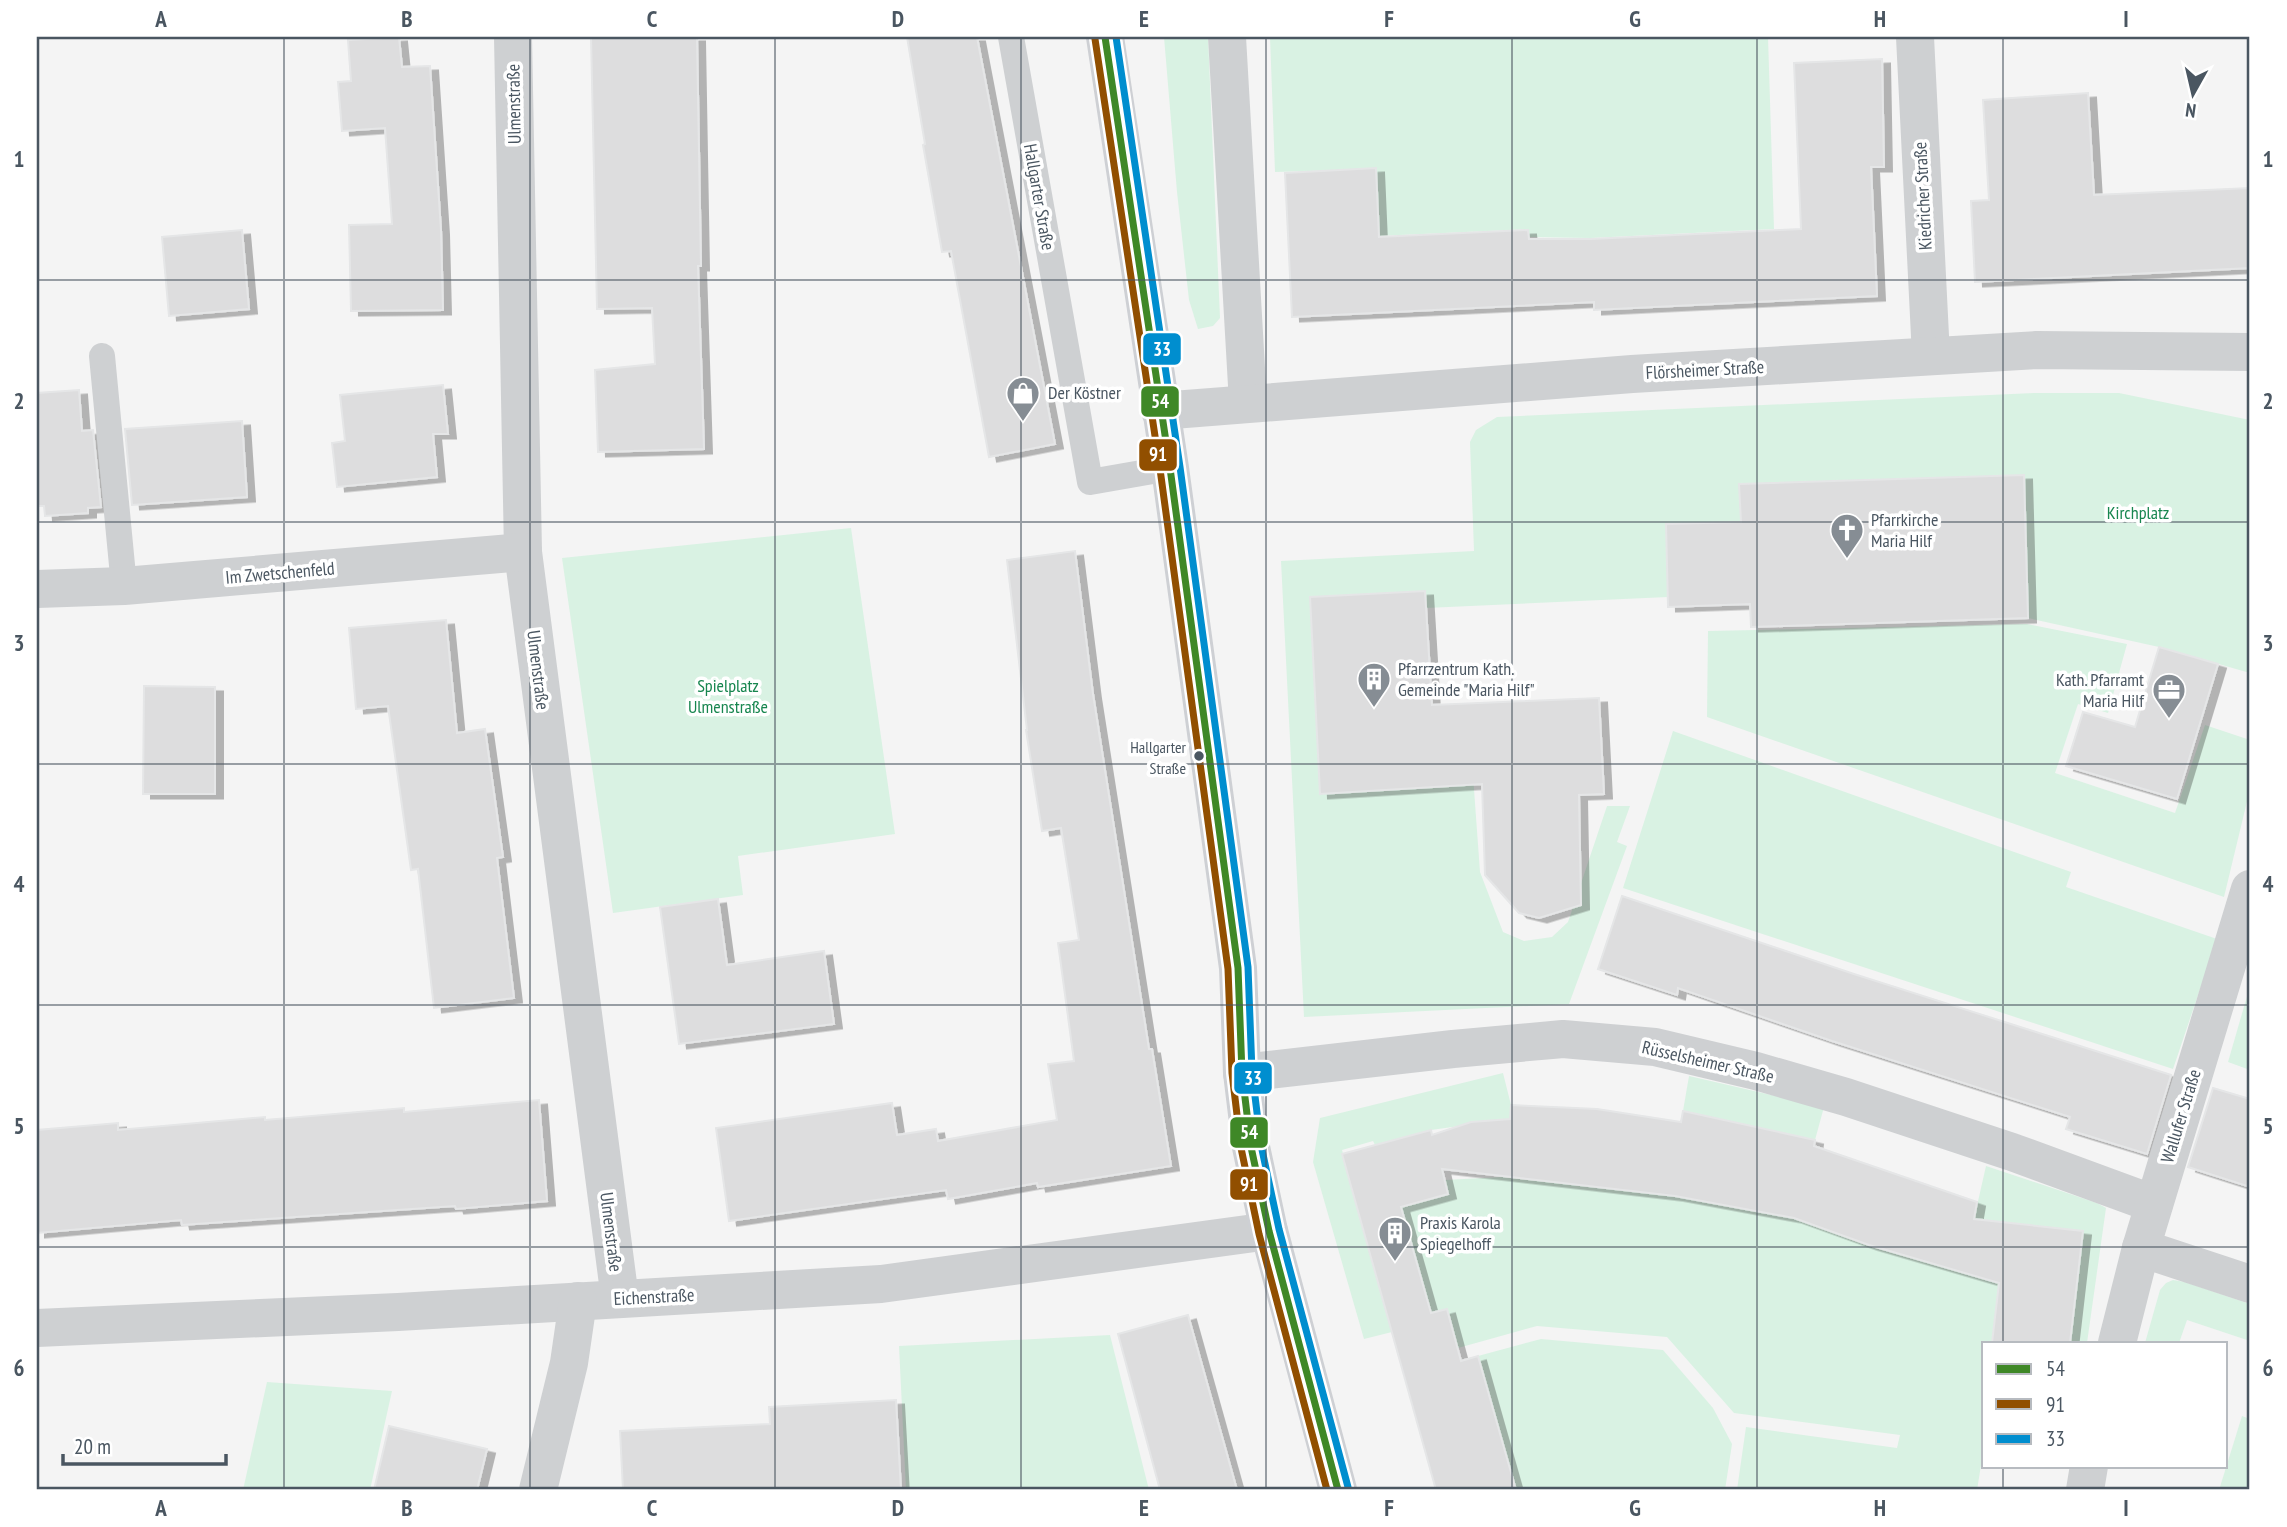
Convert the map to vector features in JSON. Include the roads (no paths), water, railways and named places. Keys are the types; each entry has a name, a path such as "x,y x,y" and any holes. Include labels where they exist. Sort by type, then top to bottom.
{"street":[{"name":"Ulmenstraße","path":"513,37 523,552 620,1299"},
{"path":"1105,37 1170,468 1238,968 1242,1073 1251,1147 1269,1231 1338,1490"},
{"path":"1227,37 1248,403"},
{"name":"Kiedricher Straße","path":"1915,37 1931,356"},
{"name":"Flörsheimer Straße","path":"1160,411 1632,374 2036,350 2250,352"},
{"name":"Im Zwetschenfeld","path":"37,589 124,586 523,552"},
{"name":"Wallufer Straße","path":"2117,1342 2141,1248 2250,889"},
{"name":"Rüsselsheimer Straße","path":"1242,1073 1563,1039 1655,1047 1756,1071 1846,1097 2012,1152 2154,1204"},
{"name":"Eichenstraße","path":"37,1328 398,1312 881,1284 1269,1231"},
{"path":"2141,1248 2250,1284"},
{"path":"538,1490 569,1363 578,1301"},
{"path":"2085,1490 2089,1468"}],"lane":[{"name":"Hallgarter Straße","path":"1011,37 1090,482 1170,468"},
{"path":"102,356 124,586"}],"place":[{"name":"Der Köstner","path":"1023,423"},
{"name":"Pfarrkirche Maria Hilf","path":"1847,560"},
{"name":"Pfarrzentrum Kath. Gemeinde \"Maria Hilf\"","path":"1374,709"},
{"name":"Kath. Pfarramt Maria Hilf","path":"2169,720"},
{"name":"Hallgarter Straße","path":"1199,756"},
{"name":"Praxis Karola Spiegelhoff","path":"1395,1263"}],"park label":[{"name":"Kirchplatz","path":"2138,513"},
{"name":"Spielplatz Ulmenstraße","path":"728,696"}]}
